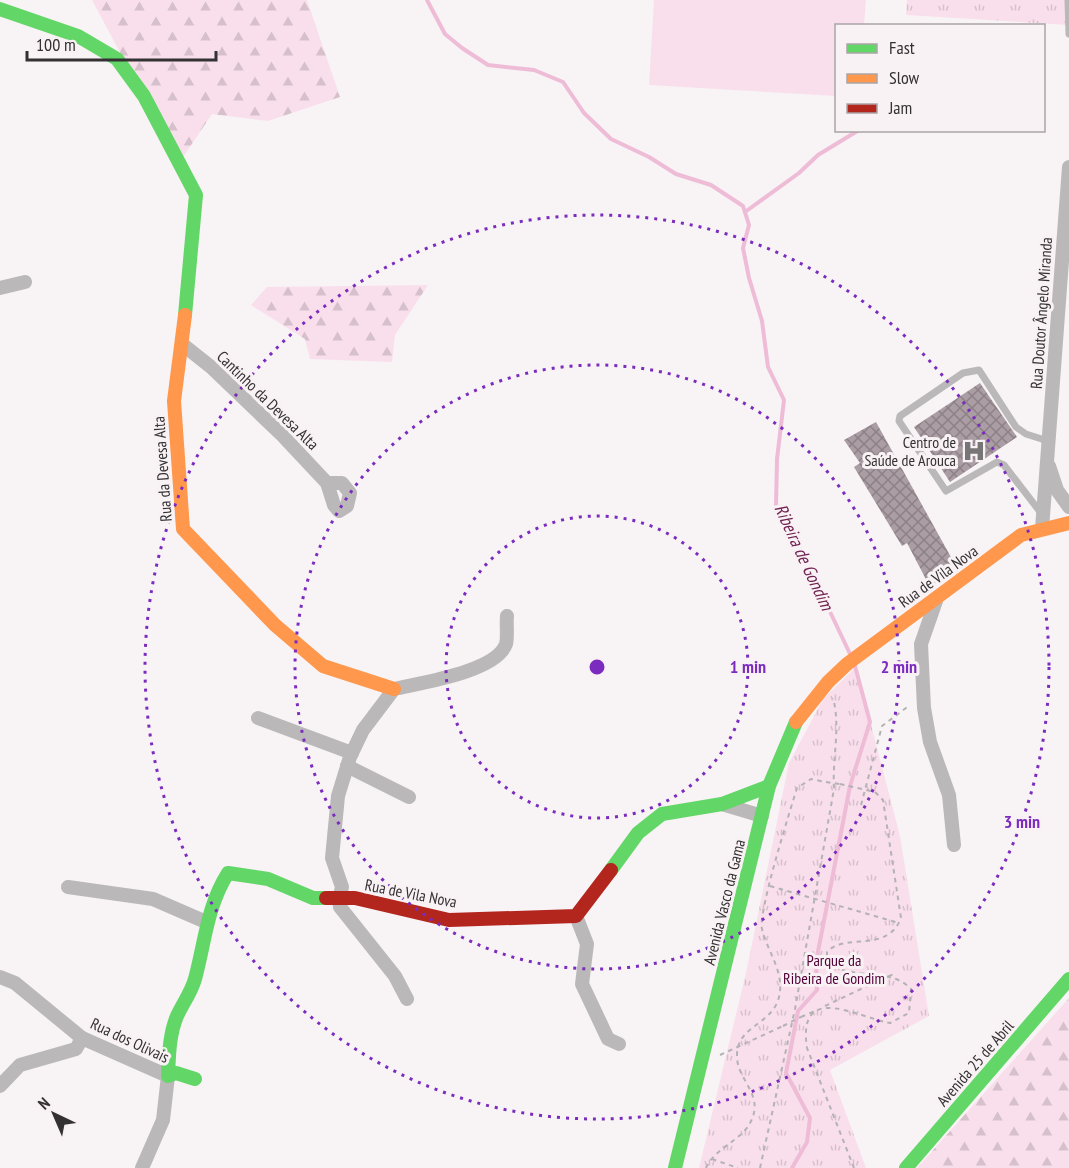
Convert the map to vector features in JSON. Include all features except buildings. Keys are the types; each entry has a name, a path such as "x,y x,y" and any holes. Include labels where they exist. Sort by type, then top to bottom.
{"street":[{"name":"Rua da Devesa Alta","path":"0,9 78,36 117,59 144,96 196,195 182,344 174,401 183,529 275,625 323,666 394,689"},
{"name":"Rua Doutor Ângelo Miranda","path":"1042,522 1069,167"},
{"path":"0,288 25,282"},
{"name":"Cantinho da Devesa Alta","path":"182,344 248,401 327,483"},
{"name":"Rua Doutor Ângelo Miranda","path":"1047,462 1058,490 1069,507"},
{"name":"Rua de Vila Nova","path":"852,660 936,601 1021,535 1042,522 1069,523"},
{"path":"936,601 921,644 923,692 930,742 949,795 954,845"},
{"path":"407,999 395,976 340,907 342,887 332,858 338,796 349,759 363,730 394,689 452,676 478,666 497,655 506,644 507,616"},
{"name":"Avenida Vasco da Gama","path":"675,1168 769,786 792,727 828,682 852,660"},
{"path":"258,718 349,759 409,797"},
{"path":"619,1044 608,1039 582,984 587,944 576,916 638,833 662,814 722,804 769,786"},
{"path":"722,804 762,816"},
{"name":"Rua de Vila Nova","path":"168,1076 169,1047 178,1015 191,992 206,922 220,882 228,873 268,879 312,898 339,900 355,898 449,920 576,916"},
{"path":"68,887 153,899 206,922"},
{"name":"Rua dos Olivais","path":"0,977 15,983 82,1038 168,1076 164,1120 142,1168"},
{"name":"Avenida 25 de Abril","path":"906,1168 1069,979"},
{"path":"0,1086 20,1065 76,1049 82,1038"},
{"path":"168,1076 176,1073 195,1079"}],"lane":[{"path":"1068,0 1069,34"},
{"path":"1042,522 1004,465 997,462 946,491 898,421 900,416 963,373 974,369 979,370 1017,427 1026,435 1048,441"}],"path":[{"path":"760,1168 795,1008 834,789 834,702 828,682"},
{"path":"861,805 882,726 896,718 923,692"},
{"path":"706,1168 712,1159 744,1131 752,1119 754,1096 740,1070 736,1057 745,1033 763,1021 776,1004 780,991 781,982 761,920 797,788 803,782 811,779 865,789 875,792 883,800 901,918 890,933 878,939 832,946 827,952 827,961 834,967 845,970 902,979 911,989 909,1013 890,1023 829,1006 817,1010 809,1019 805,1033 807,1048 854,1168"},
{"path":"770,886 899,923"},
{"path":"701,1064 894,974"},
{"path":"712,1159 738,1168"}],"green space":[{"path":"92,0 307,0 340,97 268,121 212,114 179,163"},
{"path":"654,0 866,0 864,24 835,24 835,96 649,85"},
{"path":"907,0 1069,0 1069,25 906,15"},
{"path":"428,285 395,335 392,362 310,359 305,339 251,305 267,287"},
{"name":"Parque da Ribeira de Gondim","path":"856,667 900,836 929,1016 830,1070 866,1168 699,1168 746,973 789,763 823,699"},
{"path":"1069,998 1069,1168 917,1168"}],"waterway":[{"name":"Ribeira de Gondim","path":"427,0 445,34 488,65 534,70 563,82 584,113 611,139 649,157 676,174 711,185 743,206 749,225 743,248 749,278 762,321 768,367 784,400 777,459 776,506 788,523 851,656"},
{"path":"745,212 799,173 818,155 856,132"},
{"name":"Ribeira de Gondim","path":"792,1168 807,1142 810,1118 786,1073 798,1011 817,990 816,962 850,786 870,722 855,666"}],"traffic: fast":[{"path":"0,9 78,36 117,59 144,96 196,195 185,315"},
{"path":"675,1168 769,786 796,722"},
{"path":"611,870 638,833 662,814 722,804 769,786"},
{"path":"195,1079 176,1073 168,1076 171,1038 174,1023 195,979 215,898 228,873 268,879 313,898 326,898"},
{"path":"906,1168 1069,979"}],"traffic: slow":[{"path":"185,315 174,401 183,529 275,625 323,666 394,689"},
{"path":"796,722 828,682 847,664 1021,535 1069,523"}],"traffic: jam":[{"path":"326,898 355,898 449,920 576,916 611,870"}],"place":[{"name":"Centro de Saúde de Arouca","path":"974,451"}]}
